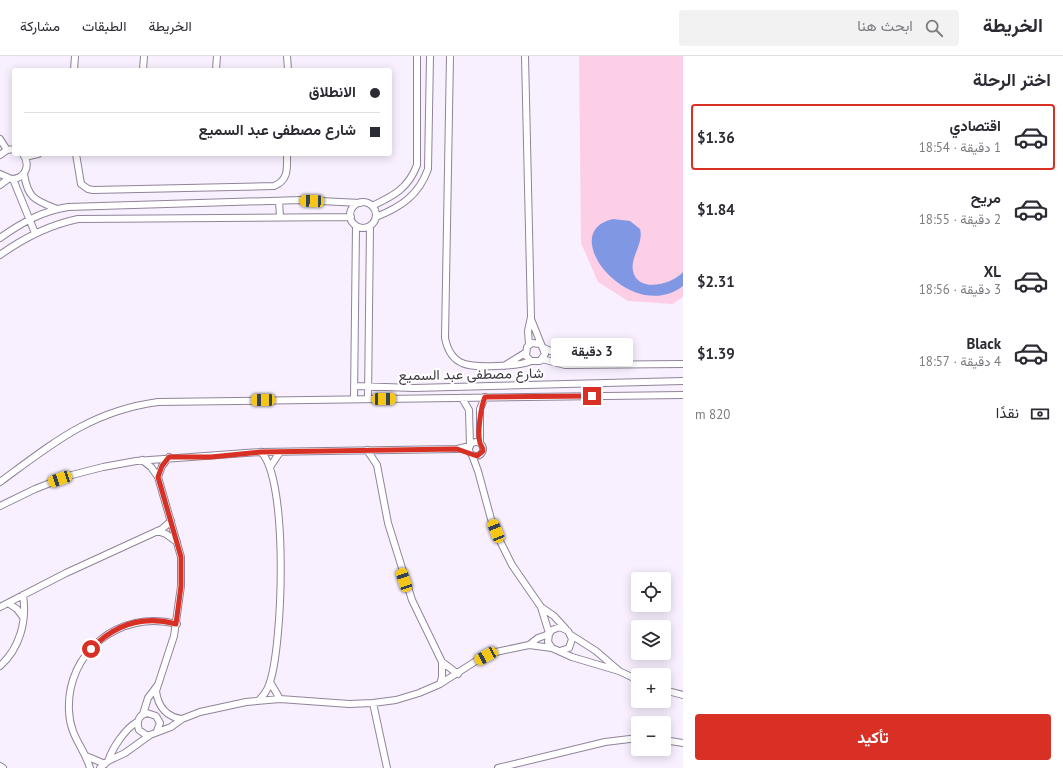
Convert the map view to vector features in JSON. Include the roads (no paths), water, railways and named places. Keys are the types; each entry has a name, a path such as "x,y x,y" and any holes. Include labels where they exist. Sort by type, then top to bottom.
{"street":[{"path":"74,68 75,56"},
{"path":"143,68 144,56"},
{"path":"216,68 217,56"},
{"path":"287,56 288,68"},
{"path":"372,206 397,194 406,186 413,176 417,165 417,56"},
{"path":"368,399 370,226 376,217 393,210 416,193 423,182 428,169 430,56"},
{"path":"450,56 445,338 447,348 451,354 463,364 474,367 519,365 530,361 537,362 542,360 564,365 683,364"},
{"path":"504,366 525,353 529,345 531,317 525,56"},
{"path":"0,139 7,150"},
{"path":"0,154 12,149"},
{"path":"24,156 27,164 24,174 26,188 30,196 39,202 57,209"},
{"path":"76,156 81,184 84,188 93,190 274,186 280,184 285,179 287,172 287,156"},
{"path":"0,174 11,179 35,233"},
{"path":"0,185 24,174"},
{"path":"0,238 29,219 57,209 279,201 367,203 375,210 376,217"},
{"path":"279,201 280,217"},
{"path":"354,399 356,386 356,226 350,217 352,210 360,203"},
{"path":"0,255 35,233 56,224 93,218 350,217"},
{"path":"356,226 363,228 370,226"},
{"path":"531,317 545,354 542,360"},
{"path":"529,345 534,342 579,365"},
{"path":"525,353 530,361"},
{"name":"شارع مصطفى عبد السميع","path":"356,386 422,388 683,381"},
{"name":"شارع مصطفى عبد السميع","path":"0,482 75,429 97,418 133,406 171,401 683,395"},
{"path":"478,471 483,448 480,443 480,409 485,397"},
{"path":"462,398 469,410 471,450 486,501 501,543 516,570 541,607 549,634 548,642 552,648"},
{"path":"471,450 474,442 480,443"},
{"path":"0,506 35,489 68,476 102,467 169,457 211,457 261,452 457,449 471,450 477,456 481,454"},
{"path":"367,450 377,465 388,524 402,573 421,620 442,662 458,674"},
{"path":"377,465 385,450"},
{"path":"259,700 266,692 270,682 279,628 282,574 280,531 270,467 261,452"},
{"path":"270,467 280,452"},
{"path":"158,477 162,466 169,457"},
{"path":"142,460 151,467 158,477 181,557 181,586 176,624 167,661 158,685 157,698 163,710 169,715 182,719"},
{"path":"0,607 85,563 158,531 171,521"},
{"path":"158,531 170,536 177,542"},
{"path":"0,666 10,656 17,644 23,618 22,595"},
{"path":"8,603 17,609 23,618"},
{"path":"541,607 554,616 571,635 596,651 619,671"},
{"path":"90,768 85,756 76,742 71,727 68,706 72,682 86,655 104,637 125,625 148,620 164,621 176,624"},
{"path":"529,645 538,638 549,634 556,628 565,628"},
{"path":"560,651 565,650 571,644 571,635"},
{"path":"104,764 125,753 157,731 171,727 182,719 217,707 259,700 280,699 331,703 373,703 396,700 440,684 458,674 476,661 496,652 529,645 552,648 619,671 631,677"},
{"path":"440,684 442,677 442,662"},
{"path":"270,682 280,699"},
{"path":"104,764 116,745 132,726 138,722 143,714 148,698 158,685"},
{"path":"671,692 683,695"},
{"path":"373,703 387,768"},
{"path":"156,716 163,710"},
{"path":"143,714 152,713 156,716 160,723 157,731"},
{"path":"138,722 139,730 146,735 150,735"},
{"path":"498,768 605,742 631,739"},
{"path":"671,741 683,743"},
{"path":"85,756 104,764"}],"water":[{"path":"613,219 630,221 640,229 640,240 633,261 633,271 636,278 642,283 656,285 672,280 683,272 683,286 663,295 642,294 622,286 606,272 596,256 592,241 597,227"}]}
